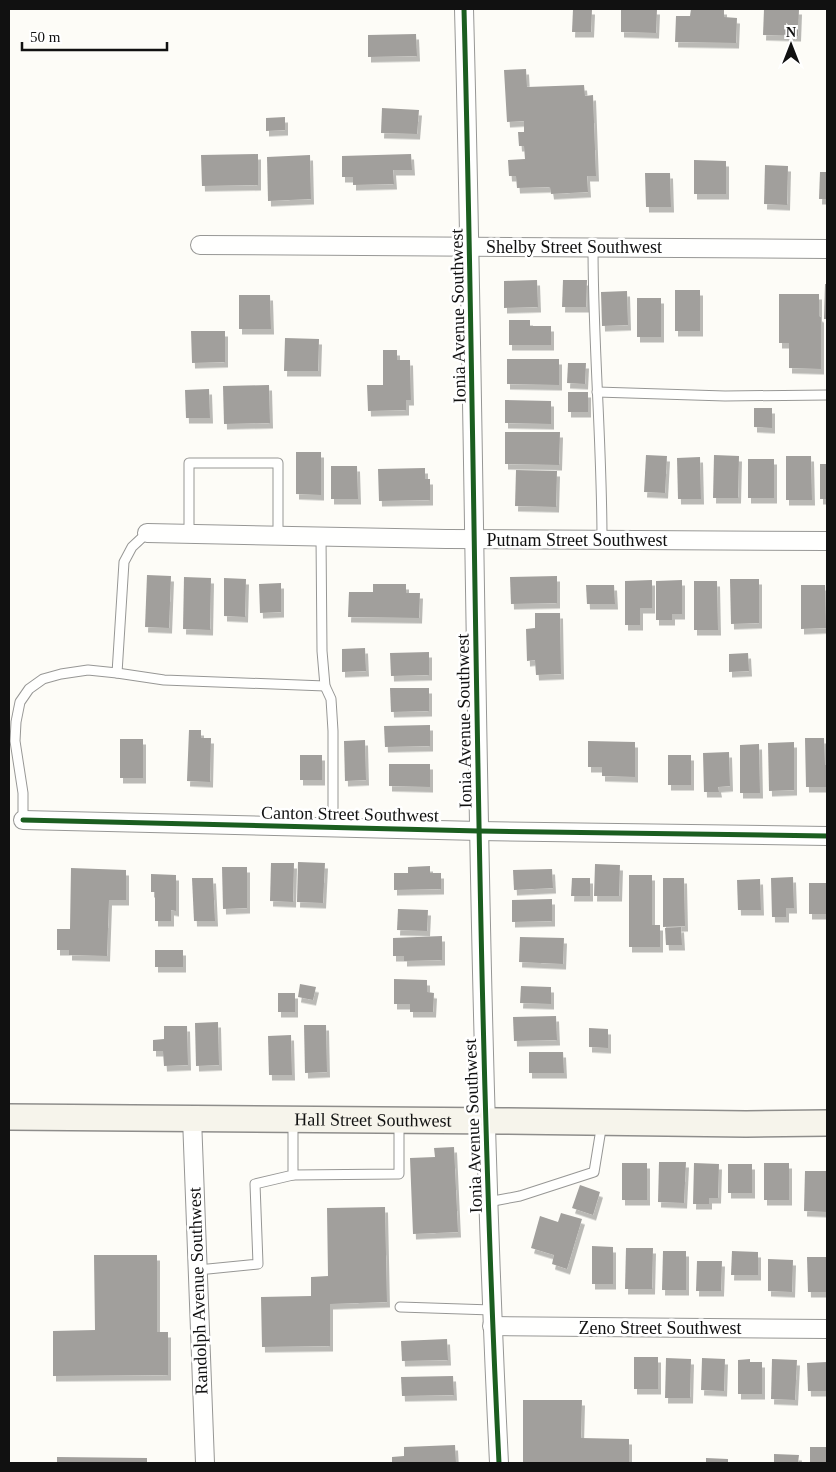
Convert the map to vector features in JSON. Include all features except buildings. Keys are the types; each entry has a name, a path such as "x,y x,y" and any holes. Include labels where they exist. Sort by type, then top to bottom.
{"main road":[{"name":"Hall Street Southwest","path":"9,1117 746,1124 827,1123"}],"street":[{"name":"Ionia Avenue Southwest","path":"464,9 470,246 479,831 488,1202 499,1463"},
{"name":"Shelby Street Southwest","path":"200,245 827,249"},
{"name":"Putnam Street Southwest","path":"147,533 475,539 827,541"},
{"name":"Canton Street Southwest","path":"23,820 479,831 827,836"},
{"name":"Randolph Avenue Southwest","path":"192,1118 205,1463"},
{"name":"Zeno Street Southwest","path":"492,1318 827,1329"}],"lane":[{"path":"593,247 597,392 602,478 602,540"},
{"path":"597,392 725,396 827,395"},
{"path":"189,534 189,463 278,463 278,536"},
{"path":"117,673 124,562 132,547 147,533"},
{"path":"321,537 322,651 325,686 330,699 333,731 333,828"},
{"path":"23,820 24,793 15,741 16,722 20,702 29,689 43,679 88,670 164,680 325,686"},
{"path":"293,1119 293,1175"},
{"path":"198,1270 258,1264 255,1184 293,1175 399,1174 400,1121"},
{"path":"488,1202 520,1196 594,1172 602,1122"},
{"path":"400,1307 492,1318"}],"cycle path":[{"path":"464,9 485,1100 499,1463"},
{"path":"23,820 479,831 827,836"}]}
